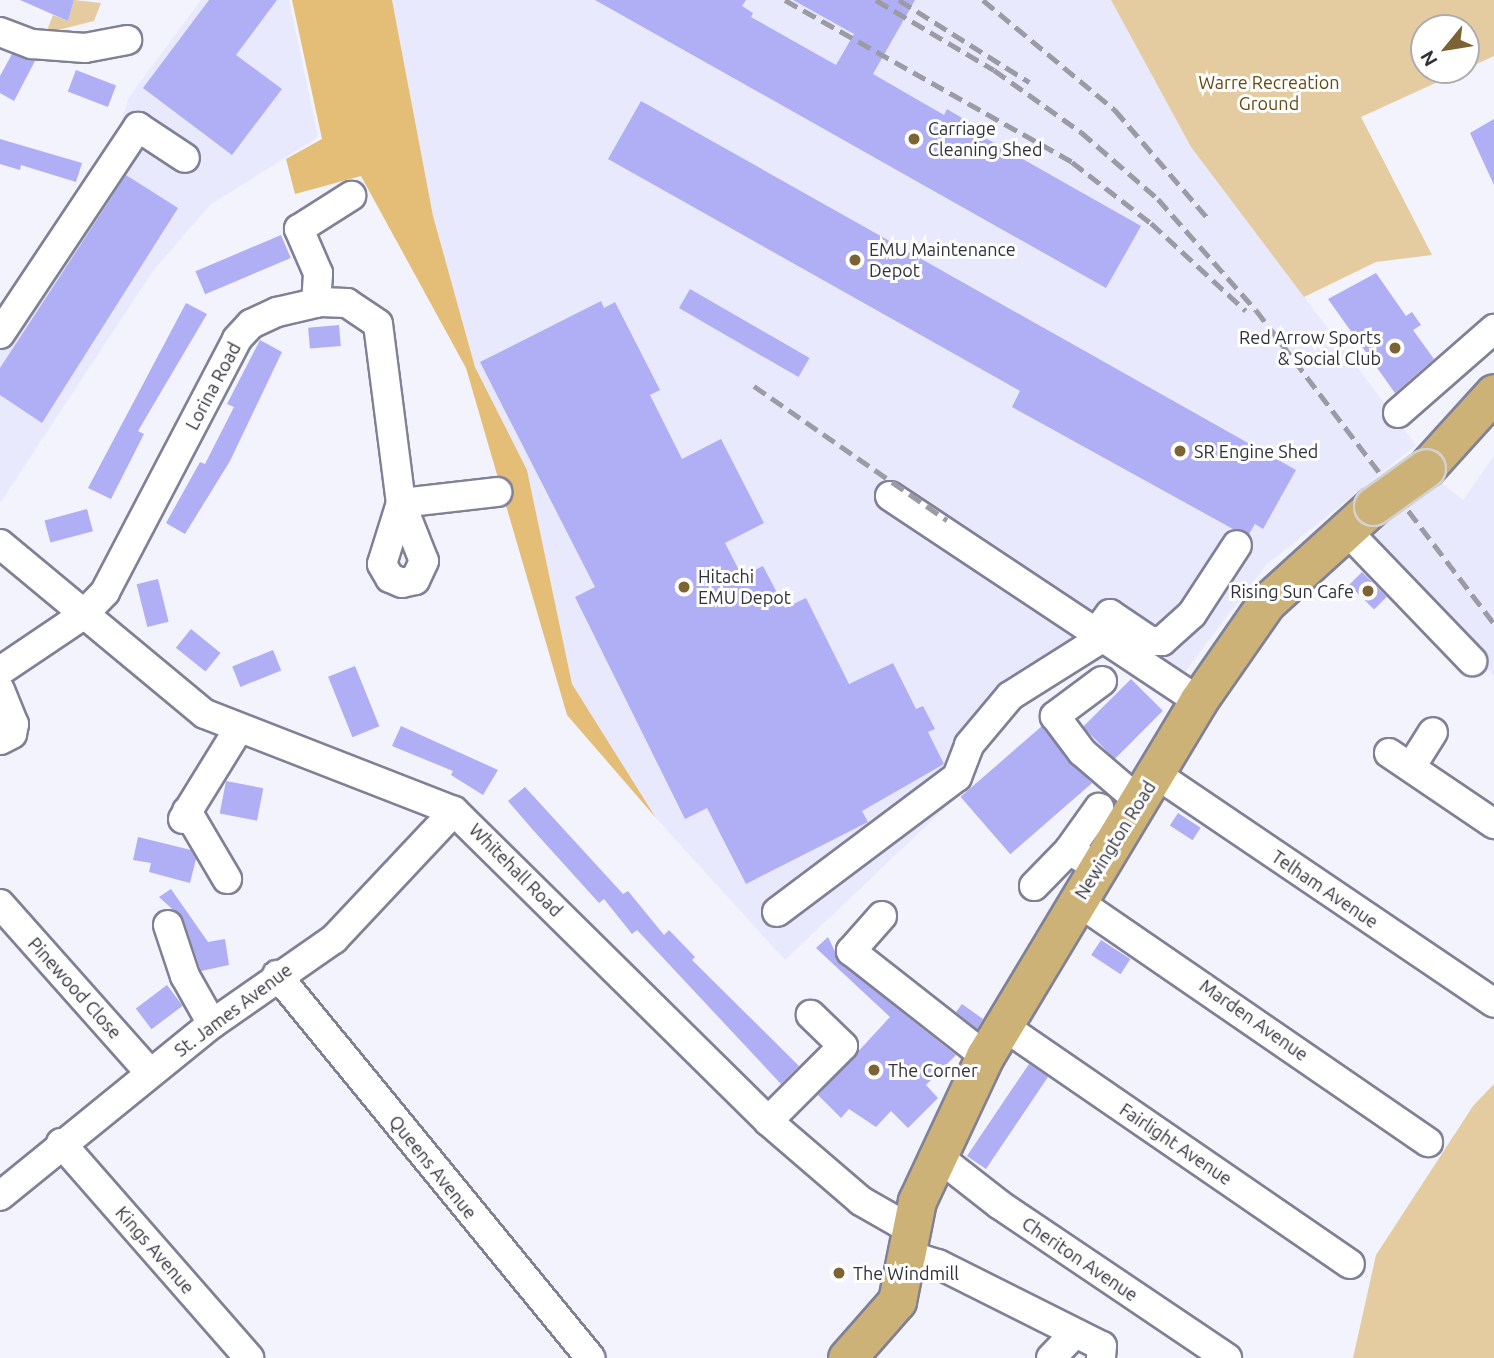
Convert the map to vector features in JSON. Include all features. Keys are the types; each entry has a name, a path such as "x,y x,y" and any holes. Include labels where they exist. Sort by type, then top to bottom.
{"main road":[{"name":"Newington Road","path":"847,1358 893,1308 909,1242 936,1155 985,1056 1077,901 1083,858 1147,788 1198,701 1266,603 1344,528 1426,468 1494,393"}],"street":[{"path":"0,32 32,44 85,48 127,40"},
{"path":"0,334 138,127 184,158"},
{"path":"316,303 318,273 299,229 351,196"},
{"name":"Lorina Road","path":"0,671 83,615 105,592 237,339 251,324 277,312 316,303 347,303 378,324 401,503 496,492"},
{"path":"1398,413 1494,328"},
{"path":"890,496 1198,701"},
{"path":"1344,528 1472,661"},
{"name":"Whitehall Road","path":"0,544 172,690 238,730 454,811 768,1121 860,1202 909,1242 978,1283 1102,1346 1101,1358"},
{"path":"777,912 957,777 969,744 1010,696 1099,636 1110,614 1150,641 1162,641 1192,614 1237,545"},
{"name":"Telham Avenue","path":"1102,681 1055,716 1082,752 1147,788 1494,1003"},
{"path":"0,690 14,724 12,734 0,740"},
{"path":"227,879 185,815 238,730"},
{"path":"1433,732 1400,760 1494,824"},
{"path":"1034,886 1083,858 1099,808"},
{"name":"St. James Avenue","path":"0,1196 61,1143 212,1024 276,975 334,939 454,811"},
{"name":"Marden Avenue","path":"1077,901 1428,1142"},
{"name":"Pinewood Close","path":"0,904 150,1073"},
{"path":"882,916 851,951 985,1056"},
{"path":"168,925 185,976 212,1024"},
{"name":"Queens Avenue","path":"276,975 590,1358"},
{"path":"768,1121 842,1046 811,1015"},
{"name":"Fairlight Avenue","path":"1003,1025 1350,1264"},
{"name":"Kings Avenue","path":"61,1143 249,1358"},
{"name":"Cheriton Avenue","path":"936,1155 1000,1205 1227,1358"},
{"path":"1051,1358 1074,1334"}],"shaded area":[{"path":"201,0 289,0 318,137 210,205 153,271 0,503 0,310 114,144 129,97"},
{"path":"292,0 392,0 433,216 475,367 527,470 572,684 656,818 567,715 466,368 361,176 295,194 286,159 322,139"},
{"path":"392,0 1111,0 1191,147 1416,445 1266,565 1181,677 1135,643 1030,696 986,742 967,787 785,960 656,818 572,684 527,470 475,367 433,216"},
{"path":"1494,456 1494,676 1368,539 1438,480 1463,500"}],"green space":[{"path":"74,0 101,3 94,21 46,33 53,15 68,21"},
{"name":"Warre Recreation Ground","path":"1111,0 1494,0 1494,56 1480,62 1480,14 1410,14 1410,84 1433,84 1361,117 1432,255 1376,262 1304,297 1191,147"},
{"path":"1494,1084 1494,1358 1353,1358 1376,1255 1473,1106"}],"building":[{"path":"20,0 74,0 68,21"},
{"path":"209,0 277,0 236,55 282,89 232,155 143,88"},
{"name":"Carriage Cleaning Shed","path":"595,0 746,0 742,6 753,13 751,17 836,65 854,34 793,0 915,0 873,74 944,115 947,109 962,118 959,123 1141,226 1106,288"},
{"path":"12,54 35,61 14,101 0,93 0,76"},
{"path":"76,70 116,85 108,107 68,91"},
{"name":"EMU Maintenance Depot","path":"641,101 1296,470 1263,529 1255,524 1249,534 1233,529 1012,407 1020,391 608,159"},
{"path":"1494,119 1494,185 1470,133"},
{"path":"0,139 82,163 76,182 21,165 20,170 0,164"},
{"path":"126,175 178,208 42,423 0,395 0,368"},
{"path":"281,235 291,258 205,294 195,271"},
{"name":"Red Arrow Sports & Social Club","path":"1376,273 1406,316 1412,312 1421,325 1413,330 1434,359 1395,393 1328,299"},
{"path":"690,289 810,358 799,377 679,308"},
{"name":"Hitachi EMU Depot","path":"601,301 604,308 615,302 660,390 650,395 682,459 721,439 764,523 725,543 742,576 763,566 785,608 806,598 849,684 893,663 916,709 923,706 935,729 928,732 944,764 862,811 868,822 746,884 707,808 685,819 575,597 595,587 480,362"},
{"path":"186,303 207,314 138,431 144,434 111,499 88,488"},
{"path":"339,325 341,346 310,349 308,328"},
{"path":"260,340 282,352 230,461 185,534 166,523 200,462 205,464 234,407 227,404"},
{"path":"87,509 93,531 50,543 44,520"},
{"name":"Rising Sun Cafe","path":"1362,572 1387,597 1374,609 1349,585"},
{"path":"158,579 169,622 147,627 137,584"},
{"path":"191,629 221,653 205,672 176,648"},
{"path":"273,650 281,670 240,687 232,666"},
{"path":"355,666 379,726 352,737 328,677"},
{"path":"1131,679 1163,711 1115,759 1083,727"},
{"path":"401,726 498,770 483,795 451,775 453,771 392,746"},
{"path":"1042,726 1092,783 1010,854 960,797"},
{"path":"226,781 263,788 257,821 220,813"},
{"path":"525,787 623,894 628,891 664,935 669,930 695,957 692,960 799,1066 781,1084 637,930 632,934 604,899 599,903 508,801"},
{"path":"1178,813 1201,828 1192,840 1170,826"},
{"path":"138,837 191,850 196,859 190,883 149,872 151,863 133,860"},
{"path":"171,889 208,942 225,939 229,965 201,971 183,919 159,897"},
{"name":"The Corner","path":"828,937 841,964 956,1055 926,1085 938,1098 908,1128 891,1111 876,1127 849,1109 841,1118 818,1095 890,1017 816,948"},
{"path":"1101,940 1130,959 1121,974 1091,955"},
{"path":"167,985 183,1006 152,1029 136,1008"},
{"path":"962,1004 983,1019 977,1029 956,1012"},
{"path":"1029,1064 1048,1077 986,1169 967,1156"}],"railway":[{"path":"785,0 1072,162 1151,223 1246,311"},
{"path":"876,0 994,70 1081,132 1158,199 1256,310 1494,623"},
{"path":"899,0 1029,82"},
{"path":"983,0 1115,110 1210,221"},
{"path":"754,386 947,520"}],"place":[{"name":"Carriage Cleaning Shed","path":"914,139"},
{"name":"EMU Maintenance Depot","path":"855,260"},
{"name":"Red Arrow Sports & Social Club","path":"1395,348"},
{"name":"SR Engine Shed","path":"1180,451"},
{"name":"Hitachi EMU Depot","path":"684,587"},
{"name":"Rising Sun Cafe","path":"1368,591"},
{"name":"The Corner","path":"874,1070"},
{"name":"The Windmill","path":"839,1273"}]}
